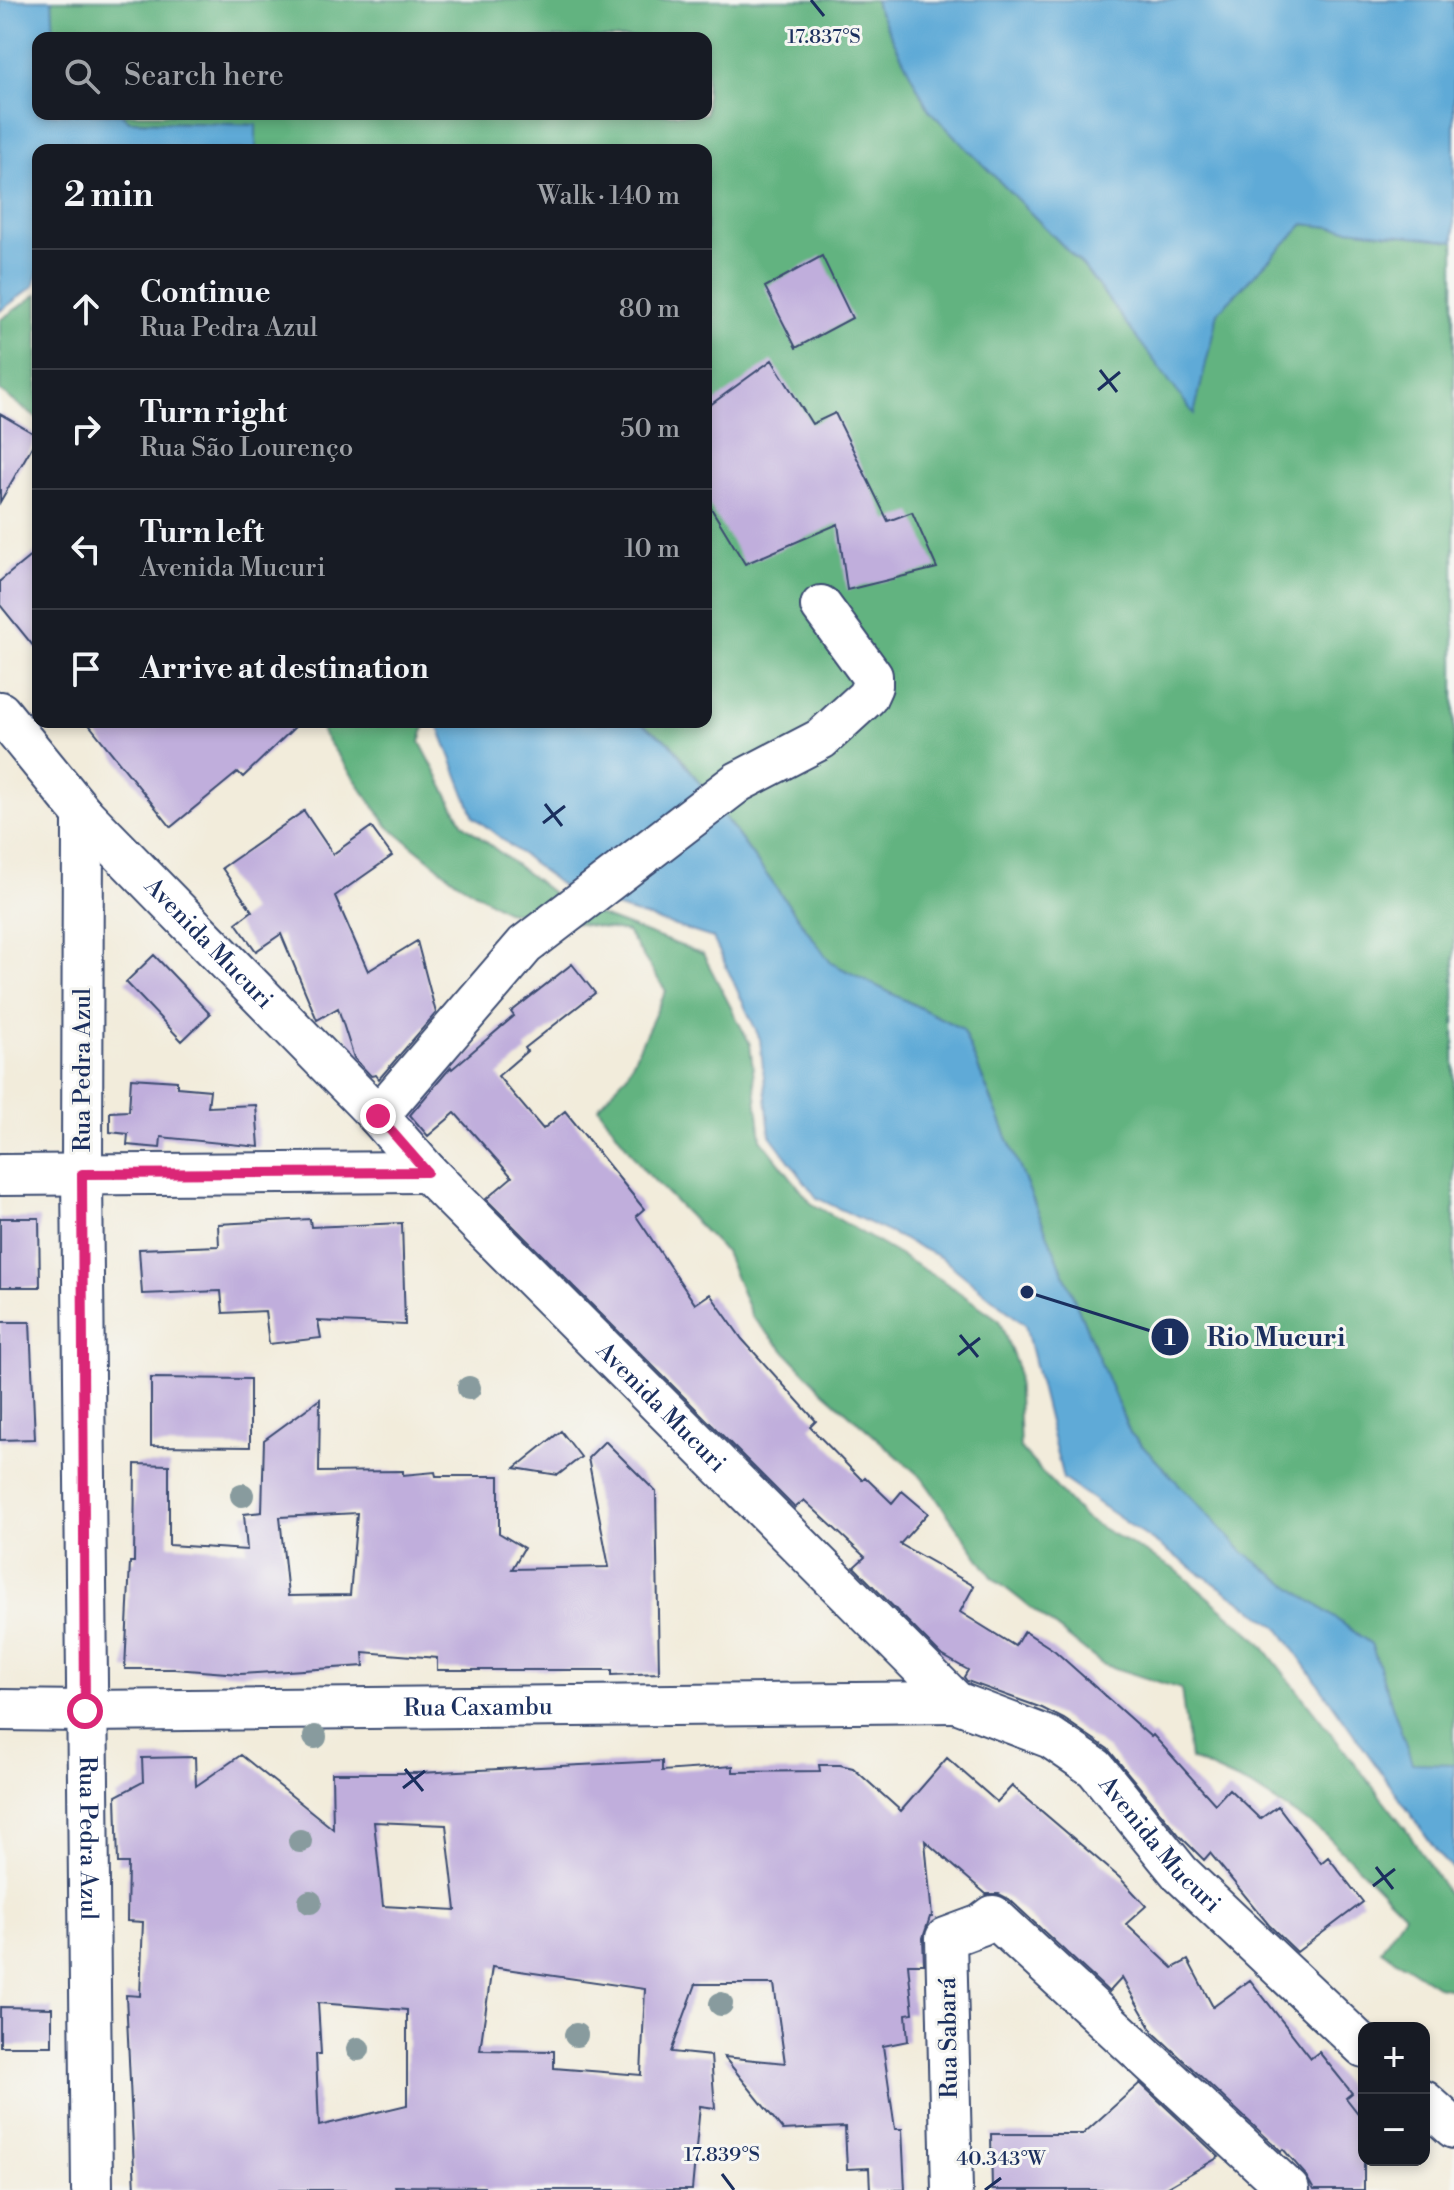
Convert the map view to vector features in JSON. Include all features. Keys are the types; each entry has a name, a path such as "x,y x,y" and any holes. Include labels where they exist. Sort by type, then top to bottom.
{"street":[{"path":"378,1116 525,945 738,782 821,739 867,697 872,676 821,606"},
{"name":"Avenida Mucuri","path":"0,712 83,814 378,1116 427,1172 956,1702 1051,1738 1095,1768 1180,1873 1358,2041"},
{"name":"Rua Pedra Azul","path":"83,814 85,1711 92,2190"},
{"path":"0,1175 427,1172"},
{"name":"Rua Caxambu","path":"0,1710 956,1702"},
{"name":"Rua Sabará","path":"952,2190 946,1938 981,1925 993,1916 1289,2190"},
{"path":"1430,2106 1454,2128"}],"green space":[{"path":"52,0 875,0 929,110 1083,266 1194,413 1218,312 1304,224 1454,241 1454,1764 1412,1764 1371,1644 1245,1554 1130,1433 962,1029 831,963 671,743 648,728 712,728 712,144 256,144 255,125 128,120 712,120 712,32 54,32"},
{"path":"32,298 32,415 0,391 0,320"},
{"path":"321,728 424,728 420,742 463,824 564,902 703,954 750,1044 761,1139 811,1203 940,1279 999,1320 1017,1366 1020,1448 1084,1518 1176,1570 1257,1639 1406,1829 1454,1904 1454,1989 1437,1986 1381,1950 1405,1914 1325,1834 1254,1788 1190,1759 1181,1689 1102,1664 993,1578 922,1478 823,1391 752,1317 725,1252 643,1169 598,1107 627,1074 666,991 627,932 506,911 456,881 388,826"}],"water":[{"path":"0,0 52,0 54,32 32,32 32,120 256,125 256,144 32,144 32,287 0,311"},
{"path":"875,0 1454,0 1454,241 1304,224 1218,312 1194,414 1083,266 929,110"},
{"path":"439,728 648,728 670,743 831,963 962,1029 1130,1433 1245,1554 1371,1644 1412,1763 1454,1764 1454,1870 1444,1861 1278,1627 1063,1479 1025,1325 942,1258 817,1198 770,1135 760,1039 713,938 571,893 474,817"}],"building":[{"path":"822,256 852,318 796,348 765,287"},
{"path":"772,360 812,424 835,413 888,521 912,512 937,568 847,590 838,524 745,564 712,510 712,404"},
{"path":"0,414 32,433 32,446 0,502"},
{"path":"32,555 32,645 0,605 0,581"},
{"path":"92,728 294,728 243,777 238,772 171,827"},
{"path":"304,811 333,854 371,827 392,856 335,896 368,971 417,941 436,1013 379,1079 376,1075 371,1076 354,1058 338,1008 317,1020 281,934 256,951 236,923 252,911 222,868"},
{"path":"154,955 210,1014 182,1041 126,982"},
{"path":"572,964 595,993 525,1048 527,1051 498,1076 543,1129 565,1111 644,1209 636,1216 695,1304 710,1294 742,1339 816,1421 810,1427 862,1480 865,1477 892,1503 902,1491 928,1513 900,1544 974,1586 960,1612 1015,1646 1024,1631 1055,1651 1151,1737 1153,1735 1215,1804 1229,1789 1260,1819 1278,1806 1321,1863 1328,1857 1363,1902 1297,1952 1269,1925 1210,1853 1204,1860 1179,1835 1108,1749 1042,1708 967,1681 964,1677 968,1670 940,1654 854,1567 865,1557 804,1500 795,1508 486,1199 512,1177 455,1113 428,1136 410,1115 451,1067 514,1016 511,1012"},
{"path":"131,1078 177,1081 177,1087 210,1090 208,1107 256,1105 259,1147 161,1137 160,1148 127,1145 128,1134 110,1132 110,1112 129,1111"},
{"path":"0,1218 39,1218 40,1287 0,1287"},
{"path":"310,1219 311,1227 402,1223 405,1325 318,1321 321,1338 269,1344 265,1311 223,1313 221,1291 142,1294 139,1249 219,1246 218,1224"},
{"path":"0,1322 30,1322 35,1439 0,1440"},
{"path":"151,1378 250,1379 250,1447 151,1446"},
{"path":"320,1399 319,1472 403,1471 403,1475 435,1472 436,1476 499,1476 499,1533 524,1548 512,1569 609,1567 588,1458 605,1441 656,1492 659,1673 612,1675 612,1670 437,1670 437,1658 363,1652 364,1666 240,1674 125,1669 130,1562 134,1562 135,1464 169,1465 169,1545 247,1550 244,1514 262,1512 264,1440","holes":["357,1513 350,1595 288,1596 280,1517"]},
{"path":"561,1431 581,1457 558,1475 515,1468"},
{"path":"241,1755 333,1829 332,1773 419,1773 662,1761 662,1771 733,1766 733,1772 820,1771 819,1765 840,1765 853,1768 901,1811 947,1758 997,1802 1012,1786 1120,1878 1146,1906 1126,1924 1173,1968 1188,1960 1213,2007 1250,1980 1311,2058 1319,2052 1352,2093 1346,2098 1358,2113 1358,2166 1364,2166 1364,2190 1314,2190 1305,2174 1283,2149 1281,2151 1154,2033 1122,1978 1109,1992 1009,1899 999,1894 986,1894 925,1841 932,1917 923,1938 924,1964 908,1964 913,2013 906,2014 908,2041 883,2046 895,2129 902,2129 905,2190 870,2190 869,2168 847,2169 845,2127 783,2130 724,2057 785,2063 774,1984 696,1984 671,2052 711,2056 715,2108 700,2106 692,2190 484,2190 484,2187 395,2186 396,2190 135,2190 126,1995 140,1996 143,1922 127,1921 128,1863 118,1863 116,1796 143,1782 142,1758 195,1757 196,1786","holes":["374,1822 446,1825 456,1910 383,1906","492,1967 645,1989 641,2075 554,2068 554,2051 480,2050","318,2003 407,2010 407,2105 319,2126 316,2054 321,2054"]},
{"path":"0,2007 52,2008 52,2046 0,2046"},
{"path":"1140,2083 1219,2157 1162,2190 992,2190 991,2134 1083,2134"}],"place":[{"name":"Rio Mucuri","path":"1027,1292"}],"route":[{"path":"85,1711 82,1174 427,1172 378,1116"}]}
